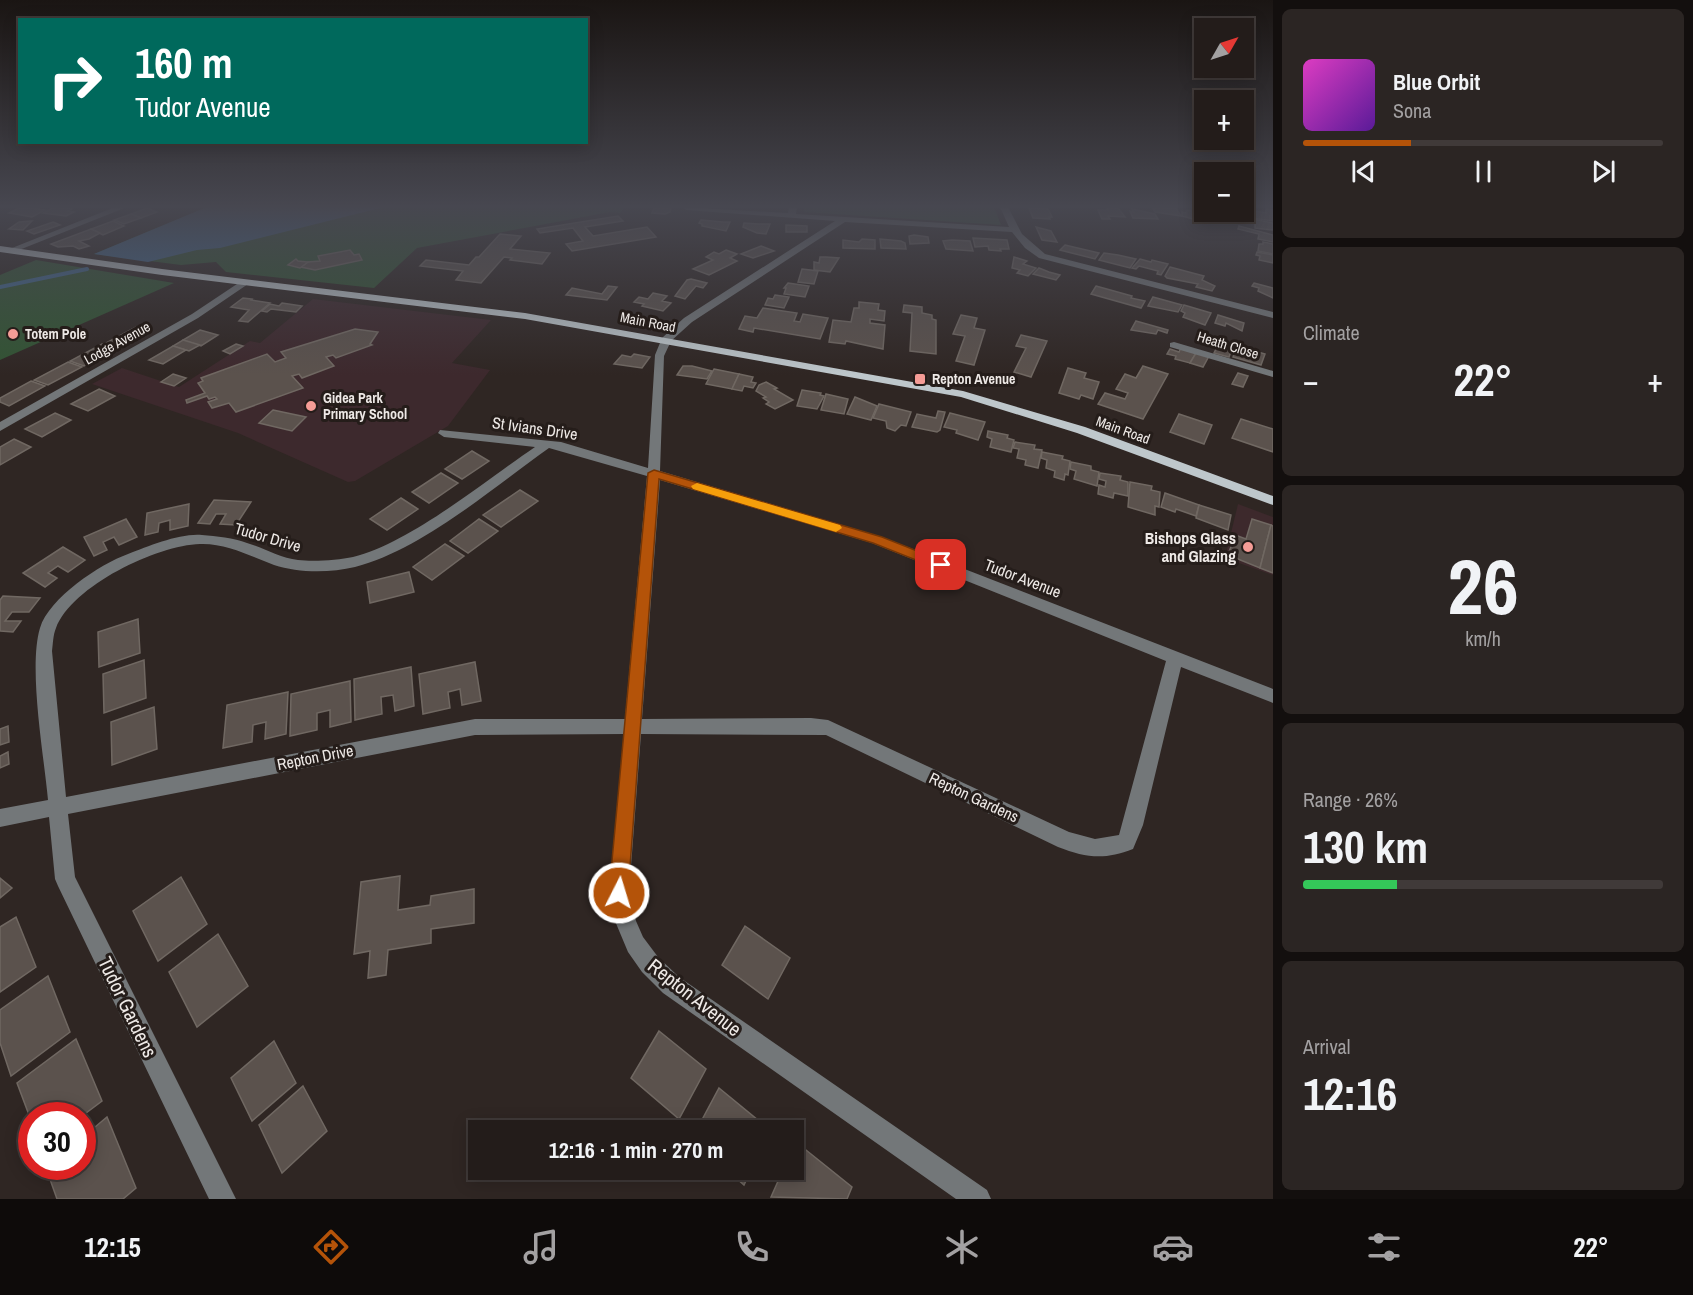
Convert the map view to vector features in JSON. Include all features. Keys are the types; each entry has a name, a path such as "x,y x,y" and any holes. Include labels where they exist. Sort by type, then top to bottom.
{"main road":[{"name":"Main Road","path":"102,263 485,310 662,351 963,394 1081,430 1273,501"}],"street":[{"path":"662,351 688,320 776,263"},
{"path":"1069,263 1273,315"},
{"name":"Lodge Avenue","path":"0,427 195,316 246,282"},
{"name":"Heath Close","path":"1174,345 1273,374"},
{"name":"Repton Avenue","path":"662,351 619,893 624,922 636,949 671,985 978,1199"},
{"name":"St Ivians Drive","path":"444,433 547,444 584,452 654,473"},
{"name":"Tudor Drive","path":"60,807 44,651 48,627 64,604 89,581 120,562 160,547 200,539 242,546 279,561 300,566 353,562 387,550 421,532 547,444"},
{"name":"Tudor Avenue","path":"654,473 877,540 1273,696"},
{"name":"Repton Gardens","path":"634,726 828,728 1065,840 1089,849 1112,848 1126,842 1133,825 1174,657"},
{"name":"Repton Drive","path":"0,818 475,727 634,726"},
{"name":"Tudor Gardens","path":"60,807 65,879 223,1199"}],"shaded area":[{"name":"Gidea Park Primary School","path":"313,299 491,320 452,363 490,370 448,426 355,481 348,482 238,433 92,384 122,368 179,387 250,341 260,343"},
{"path":"1238,504 1273,517 1273,575 1225,558"}],"green space":[{"path":"29,263 54,263 174,283 0,360 0,275"},
{"path":"165,263 205,263 181,265"},
{"path":"217,263 401,263 374,288 226,272"}],"building":[{"path":"291,263 307,263 300,268 288,265"},
{"path":"307,263 348,263 315,270 301,267"},
{"path":"423,263 469,265 471,263 499,263 481,283 456,280 463,271 420,266"},
{"path":"706,263 733,263 709,275 693,269"},
{"path":"814,263 836,263 830,272 814,270"},
{"path":"1013,263 1024,263 1036,268 1028,276 1017,273 1020,270 1012,268"},
{"path":"1110,263 1133,263 1130,268"},
{"path":"1136,263 1168,264 1161,275 1157,274 1158,271 1139,266 1136,269 1132,268"},
{"path":"1170,267 1204,276 1202,280 1215,286 1212,291 1196,287 1198,284 1167,278 1165,276"},
{"path":"1039,268 1060,275 1056,280 1033,274"},
{"path":"802,269 818,271 814,284 798,282"},
{"path":"687,280 707,283 703,288 696,286 685,299 675,296"},
{"path":"788,283 809,286 805,297 784,294 786,288 784,288"},
{"path":"1254,283 1273,288 1273,298 1258,291 1259,288 1252,286"},
{"path":"608,286 617,287 607,300 566,295 572,288 602,294"},
{"path":"1096,286 1145,301 1141,308 1091,294"},
{"path":"653,293 667,296 662,301 671,303 663,311 634,302 639,297 648,299"},
{"path":"775,295 789,297 784,308 765,305 768,298 773,299"},
{"path":"1153,297 1182,305 1178,312 1148,306"},
{"path":"243,298 270,303 248,322 239,321 249,310 231,307"},
{"path":"859,302 879,304 878,310 885,311 884,321 870,319 870,323 885,325 883,349 846,341 845,344 829,342 833,320 851,322 854,308 859,308"},
{"path":"282,303 302,306 296,312 271,309 267,312 262,311 270,304 279,306"},
{"path":"904,305 922,307 922,313 932,315 932,319 936,320 936,354 910,351 912,313 903,312"},
{"path":"1184,305 1211,313 1205,325 1183,317 1185,313 1181,311"},
{"path":"763,308 797,313 794,321 800,322 803,314 828,318 820,339 754,328 753,332 739,329 745,316 757,318"},
{"path":"961,315 977,318 974,328 985,330 974,365 956,361 965,336 953,334"},
{"path":"1218,315 1244,323 1242,331 1226,323 1225,326 1215,323"},
{"path":"1136,321 1168,330 1167,333 1158,330 1156,334 1131,330"},
{"path":"136,327 149,331 120,347 106,343"},
{"path":"355,329 378,332 370,344 372,345 336,358 333,355 326,357 334,366 302,378 299,374 292,376 303,388 236,412 229,403 212,408 208,402 217,399 215,397 209,399 207,396 187,403 186,400 205,393 198,383 203,381 201,378 267,354 275,362 286,358 281,352"},
{"path":"200,330 218,335 201,346 183,340"},
{"path":"1021,335 1047,341 1031,377 1014,372 1026,348 1016,346"},
{"path":"183,340 200,345 189,351 173,346"},
{"path":"102,344 115,348 84,366 70,361"},
{"path":"236,344 243,346 230,354 223,351"},
{"path":"173,346 186,350 163,364 149,360"},
{"path":"1237,346 1265,354 1261,365 1233,357"},
{"path":"1217,347 1231,351 1229,357 1214,353"},
{"path":"1181,348 1196,353 1190,363 1167,354 1170,349 1179,352"},
{"path":"1196,353 1209,356 1203,367 1190,363"},
{"path":"634,354 650,357 642,368 614,364 622,355 631,357"},
{"path":"68,362 82,367 48,385 34,380"},
{"path":"683,366 712,371 707,379 677,375"},
{"path":"1143,366 1168,374 1143,419 1098,404 1105,393 1125,399 1128,393 1116,389 1125,374 1136,378"},
{"path":"1068,368 1086,373 1084,378 1099,382 1093,399 1081,395 1079,399 1059,393"},
{"path":"714,369 739,374 732,389 706,384"},
{"path":"1238,373 1248,376 1243,387 1232,384"},
{"path":"173,374 186,378 174,386 161,382"},
{"path":"739,374 753,377 751,382 756,383 753,388 744,386 742,391 732,389"},
{"path":"31,381 45,386 9,406 0,402 0,398"},
{"path":"766,382 793,400 775,409 766,404 769,402 763,398 766,397 756,391 759,385"},
{"path":"99,389 115,396 88,411 71,404"},
{"path":"802,390 821,393 820,395 824,396 817,409 797,406"},
{"path":"826,394 848,399 844,414 821,410"},
{"path":"855,397 877,406 871,420 847,414"},
{"path":"879,404 911,412 906,426 901,425 895,431 887,428 886,421 873,418"},
{"path":"273,410 306,417 292,431 259,423"},
{"path":"938,411 945,412 940,430 937,432 912,427 917,414 936,418"},
{"path":"55,413 71,420 42,437 25,429"},
{"path":"950,413 985,422 978,440 956,433 957,430 944,427"},
{"path":"1179,414 1212,425 1204,444 1170,432"},
{"path":"1241,419 1273,429 1273,452 1232,438"},
{"path":"988,431 1008,435 1007,438 1014,440 1011,452 990,447 992,439 987,437"},
{"path":"14,439 31,447 0,465 0,447"},
{"path":"1015,442 1035,445 1034,449 1042,450 1038,468 1025,465 1026,460 1017,458 1019,449 1013,448"},
{"path":"472,451 489,461 462,479 445,469"},
{"path":"1042,452 1063,456 1062,459 1070,461 1068,475 1065,474 1064,480 1054,477 1055,471 1046,468 1047,460 1041,458"},
{"path":"1071,462 1091,466 1091,470 1099,472 1097,486 1074,479 1076,471 1070,469"},
{"path":"441,473 458,483 429,503 412,492"},
{"path":"1100,473 1121,476 1120,480 1128,482 1128,496 1114,493 1113,498 1098,494 1099,485 1105,487 1106,481 1099,479"},
{"path":"1130,482 1152,486 1151,490 1160,492 1159,507 1155,506 1155,515 1128,507"},
{"path":"520,490 538,501 501,527 483,515"},
{"path":"1165,493 1199,505 1196,516 1161,507"},
{"path":"401,498 418,509 387,530 370,519"},
{"path":"214,500 251,502 236,525 220,524 226,514 216,514 210,524 198,523"},
{"path":"189,504 188,526 170,530 170,520 159,523 158,532 145,535 147,513"},
{"path":"1199,505 1231,515 1228,530 1196,518"},
{"path":"126,519 137,537 119,545 114,537 103,542 107,550 94,556 84,537"},
{"path":"479,519 498,531 468,553 450,541"},
{"name":"Bishops Glass and Glazing","path":"1252,519 1271,525 1260,568 1228,555 1235,535 1246,539"},
{"path":"1271,525 1273,526 1273,573 1260,568"},
{"path":"445,544 464,556 432,580 413,567"},
{"path":"63,547 85,560 68,572 58,566 48,573 57,578 45,587 23,573"},
{"path":"409,572 414,592 370,603 367,582"},
{"path":"3,596 40,598 29,612 12,612 5,621 21,621 13,632 0,631 0,600"},
{"path":"138,619 140,653 99,667 98,632"},
{"path":"144,660 146,698 104,713 103,674"},
{"path":"475,662 481,701 462,705 460,689 448,692 450,708 423,714 419,674"},
{"path":"411,667 414,706 395,711 393,695 381,697 382,714 355,720 354,679"},
{"path":"350,681 351,722 330,727 330,710 317,713 317,730 290,736 291,694"},
{"path":"288,692 286,734 265,739 266,722 253,725 252,742 223,748 227,705"},
{"path":"154,707 157,749 112,765 111,722"},
{"path":"8,726 9,742 0,745 0,729"},
{"path":"8,752 9,764 0,768 0,756"},
{"path":"400,876 398,910 430,905 431,896 474,889 474,923 431,929 431,943 388,950 386,975 368,978 370,951 354,954 361,882"},
{"path":"181,877 207,924 158,961 133,911"},
{"path":"0,878 12,888 0,898"},
{"path":"16,917 36,967 0,992 0,927"},
{"path":"745,926 790,958 768,999 722,965"},
{"path":"218,934 248,986 197,1027 169,972"},
{"path":"48,976 70,1032 11,1076 0,1043 0,1010"},
{"path":"659,1031 706,1069 679,1119 631,1078"},
{"path":"76,1039 102,1101 96,1106 96,1102 24,1102 17,1083"},
{"path":"274,1041 296,1083 252,1121 231,1078"},
{"path":"303,1086 327,1131 282,1173 259,1125"},
{"path":"719,1088 758,1120 702,1120"},
{"path":"107,1117 136,1188 123,1199 57,1199 50,1180 96,1180 96,1126"},
{"path":"804,1148 852,1187 847,1199 771,1197 779,1180 804,1180"}],"waterway":[{"path":"0,287 87,269"}],"slow traffic":[{"path":"697,486 836,528"}],"place":[{"name":"Totem Pole","path":"13,334"},
{"name":"Repton Avenue","path":"920,379"},
{"name":"Gidea Park Primary School","path":"311,406"},
{"name":"Bishops Glass and Glazing","path":"1248,547"}],"route":[{"path":"619,893 654,473 877,540 941,565"}]}
